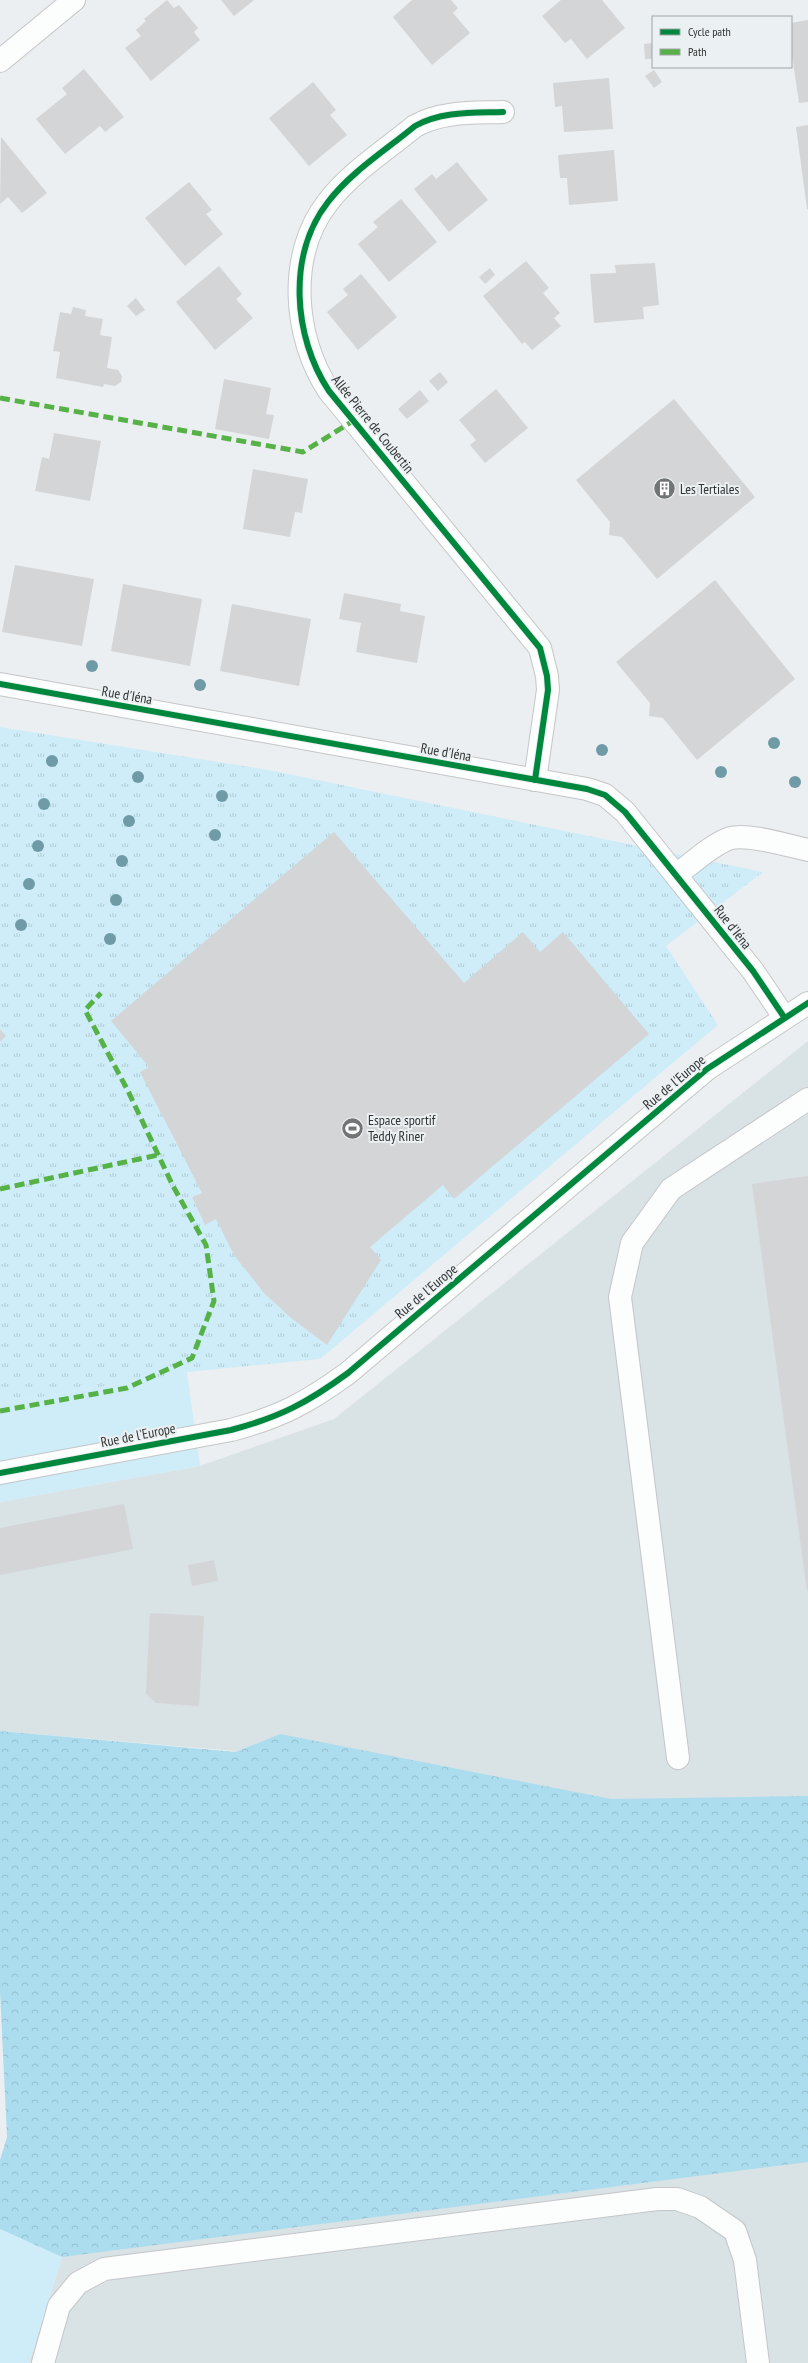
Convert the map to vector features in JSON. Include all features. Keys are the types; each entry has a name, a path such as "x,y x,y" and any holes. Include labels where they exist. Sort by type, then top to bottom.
{"street":[{"path":"0,61 74,0"},
{"name":"Allée Pierre de Coubertin","path":"503,112 456,113 427,120 415,126 341,186 320,214 308,237 300,274 300,293 302,315 309,349 319,376 540,648 547,676 548,690 535,780"},
{"name":"Rue d'Iéna","path":"0,684 587,789 612,799 677,874 760,980 784,1017"},
{"path":"677,874 708,851 730,838 758,840 808,850"},
{"name":"Rue de l'Europe","path":"0,1473 231,1430 261,1422 307,1402 348,1373 708,1069 784,1017 808,1003"},
{"path":"678,1758 620,1297 632,1243 671,1189 808,1099"},
{"path":"43,2363 59,2306 78,2283 104,2269 657,2199 677,2199 700,2207 735,2231 745,2260 758,2363"}],"shaded area":[{"path":"808,1041 808,2363 29,2363 62,2257 235,1751 0,1731 0,1502 200,1466 334,1419"}],"green space":[{"path":"0,727 274,771 763,872 666,946 718,1025 320,1359 187,1372 0,1404"},
{"path":"187,1372 200,1466 0,1502 0,1404"},
{"path":"0,1731 236,1752 280,1734 611,1799 808,1796 808,2162 62,2257 0,2229 0,2160 7,2137 0,1991"},
{"path":"0,2229 62,2257 29,2363 0,2363"}],"building":[{"path":"167,0 174,8 179,5 198,28 194,32 200,40 151,81 125,48 141,36 136,30 146,21 144,19"},
{"path":"221,0 254,0 234,16"},
{"path":"412,0 451,0 458,8 453,13 470,33 432,65 393,17"},
{"path":"561,0 602,0 625,28 587,59 571,39 565,43 542,16"},
{"path":"808,20 808,102 799,103 792,55 792,23"},
{"path":"652,43 652,59 645,59 644,44"},
{"path":"84,69 124,117 105,132 100,126 65,154 36,119 67,94 62,88"},
{"path":"654,70 662,82 654,88 645,76"},
{"path":"609,78 613,129 564,132 562,106 555,107 553,83"},
{"path":"313,82 336,110 330,115 347,135 309,166 269,118"},
{"path":"808,125 808,209 807,209 796,127"},
{"path":"1,137 47,193 22,213 8,197 0,204"},
{"path":"614,150 618,201 569,205 567,178 560,178 558,155"},
{"path":"457,162 488,200 449,232 414,189 432,174 436,179"},
{"path":"189,182 212,210 206,214 223,234 185,266 145,218"},
{"path":"401,199 437,242 389,282 358,244 378,227 373,222"},
{"path":"526,261 549,288 543,293 560,313 554,318 561,326 532,350 525,342 522,344 483,296"},
{"path":"655,263 659,305 643,307 644,319 594,323 590,274 616,273 615,265"},
{"path":"219,266 242,294 236,299 253,318 215,350 176,302"},
{"path":"490,268 495,275 485,284 479,277"},
{"path":"361,274 397,317 358,350 327,312 348,295 343,289"},
{"path":"136,298 145,310 136,316 127,306"},
{"path":"73,307 86,310 85,316 103,319 100,335 112,337 107,368 118,370 122,376 121,382 115,386 104,384 103,387 56,378 60,352 53,351 60,312 71,314"},
{"path":"440,372 448,382 438,391 429,381"},
{"path":"224,379 271,388 266,414 274,415 269,439 215,429"},
{"path":"496,389 528,428 485,463 470,445 476,440 459,420"},
{"path":"420,390 429,401 407,419 398,409"},
{"name":"Les Tertiales","path":"674,399 755,497 657,579 622,537 609,535 610,522 576,480"},
{"path":"54,433 101,441 90,501 35,491 42,457 49,459"},
{"path":"253,469 308,479 302,513 295,512 290,537 243,529"},
{"path":"15,565 94,579 82,646 2,632"},
{"path":"715,580 795,679 697,760 663,718 649,716 650,703 616,662"},
{"path":"123,584 202,599 190,666 111,651"},
{"path":"344,593 401,604 400,611 425,616 417,663 356,652 361,623 339,619"},
{"path":"232,604 311,619 299,686 220,671"},
{"name":"Espace sportif Teddy Riner","path":"334,832 464,983 523,932 540,952 563,932 649,1034 454,1199 443,1185 370,1247 381,1260 327,1345 291,1318 264,1293 234,1255 216,1219 205,1225 192,1197 202,1193 140,1072 149,1067 111,1021"},
{"path":"0,1029 6,1036 0,1042"},
{"path":"808,1176 808,1591 807,1591 752,1184"},
{"path":"124,1504 133,1549 0,1575 0,1528"},
{"path":"214,1560 218,1581 192,1586 188,1565"},
{"path":"150,1613 204,1616 199,1706 156,1703 146,1694"}],"marked path":[{"path":"0,398 303,452 353,421"},
{"path":"0,1411 127,1388 192,1358 214,1301 206,1245 173,1186 128,1091 85,1010 101,993"},
{"path":"0,1189 158,1155"}],"cycle path":[{"path":"503,112 447,115 425,121 415,126 358,171 337,191 315,223 306,246 301,270 300,296 302,321 308,346 317,370 329,391 540,648 547,676 548,690 535,780"},
{"path":"0,684 587,789 605,795 625,812 753,971 784,1017"},
{"path":"0,1473 231,1430 264,1420 306,1401 348,1373 707,1069 808,1003"}],"place":[{"name":"Les Tertiales","path":"665,489"},
{"name":"Espace sportif Teddy Riner","path":"353,1128"}]}
